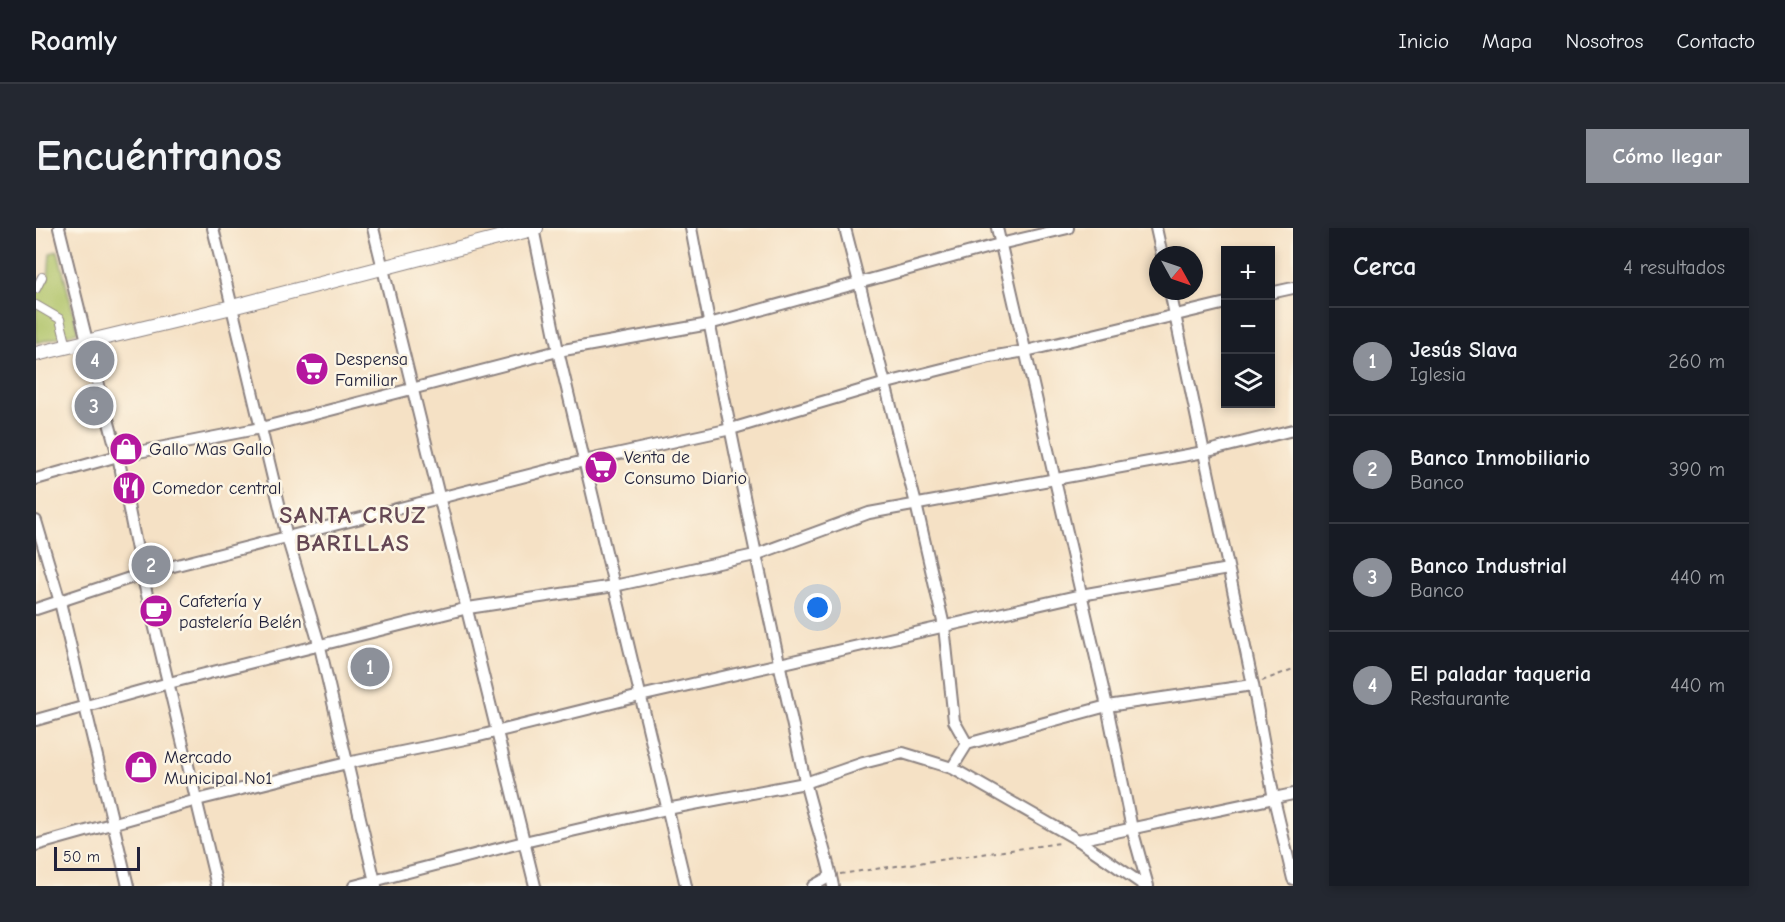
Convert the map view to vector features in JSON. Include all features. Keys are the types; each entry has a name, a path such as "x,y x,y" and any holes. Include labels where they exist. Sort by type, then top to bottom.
{"street":[{"path":"59,228 118,456 142,574 217,886"},
{"path":"213,228 287,537 320,647 375,883"},
{"path":"374,228 535,886"},
{"path":"36,354 232,307 534,228 558,351 686,886"},
{"path":"691,228 755,555 806,783 832,881 813,886"},
{"path":"845,228 916,504 944,626 954,721 967,744"},
{"path":"997,228 1056,479 1146,886"},
{"path":"36,479 118,456 261,428 558,351 709,324 1000,244 1068,228"},
{"path":"1156,228 1160,246"},
{"path":"36,289 42,278"},
{"path":"1275,292 1293,288"},
{"path":"1172,300 1253,685 1274,799 1293,879"},
{"path":"36,609 142,574 584,461 731,429 884,384 990,357 1026,351 1221,304"},
{"path":"36,305 60,319 67,347"},
{"path":"36,720 169,683 320,647 468,608 614,586 755,555 868,513 1203,452 1293,430"},
{"path":"36,521 60,602 128,886"},
{"path":"36,845 197,800 347,762 497,732 640,696 944,626 1081,596 1228,568"},
{"path":"952,768 967,744 1107,706 1253,685"},
{"path":"354,886 375,883 524,842 667,809 806,783 863,763 903,753 952,768 1078,840 1146,886"},
{"path":"1078,840 1293,794"}],"path":[{"path":"1253,685 1293,669"},
{"path":"832,881 1078,840"}],"green space":[{"path":"58,251 78,332 36,343 36,280 48,280 50,253"}],"place":[{"name":"El paladar taqueria","path":"95,360"},
{"name":"Despensa Familiar","path":"312,369"},
{"name":"Banco Industrial","path":"94,406"},
{"name":"Gallo Mas Gallo","path":"126,449"},
{"name":"Venta de Consumo Diario","path":"601,467"},
{"name":"Comedor central","path":"129,488"},
{"name":"Banco Inmobiliario","path":"151,565"},
{"name":"Cafetería y pastelería Belén","path":"156,611"},
{"name":"Jesús Slava","path":"370,667"},
{"name":"Mercado Municipal No1","path":"141,767"}],"district":[{"name":"SANTA CRUZ BARILLAS","path":"353,529"}]}
